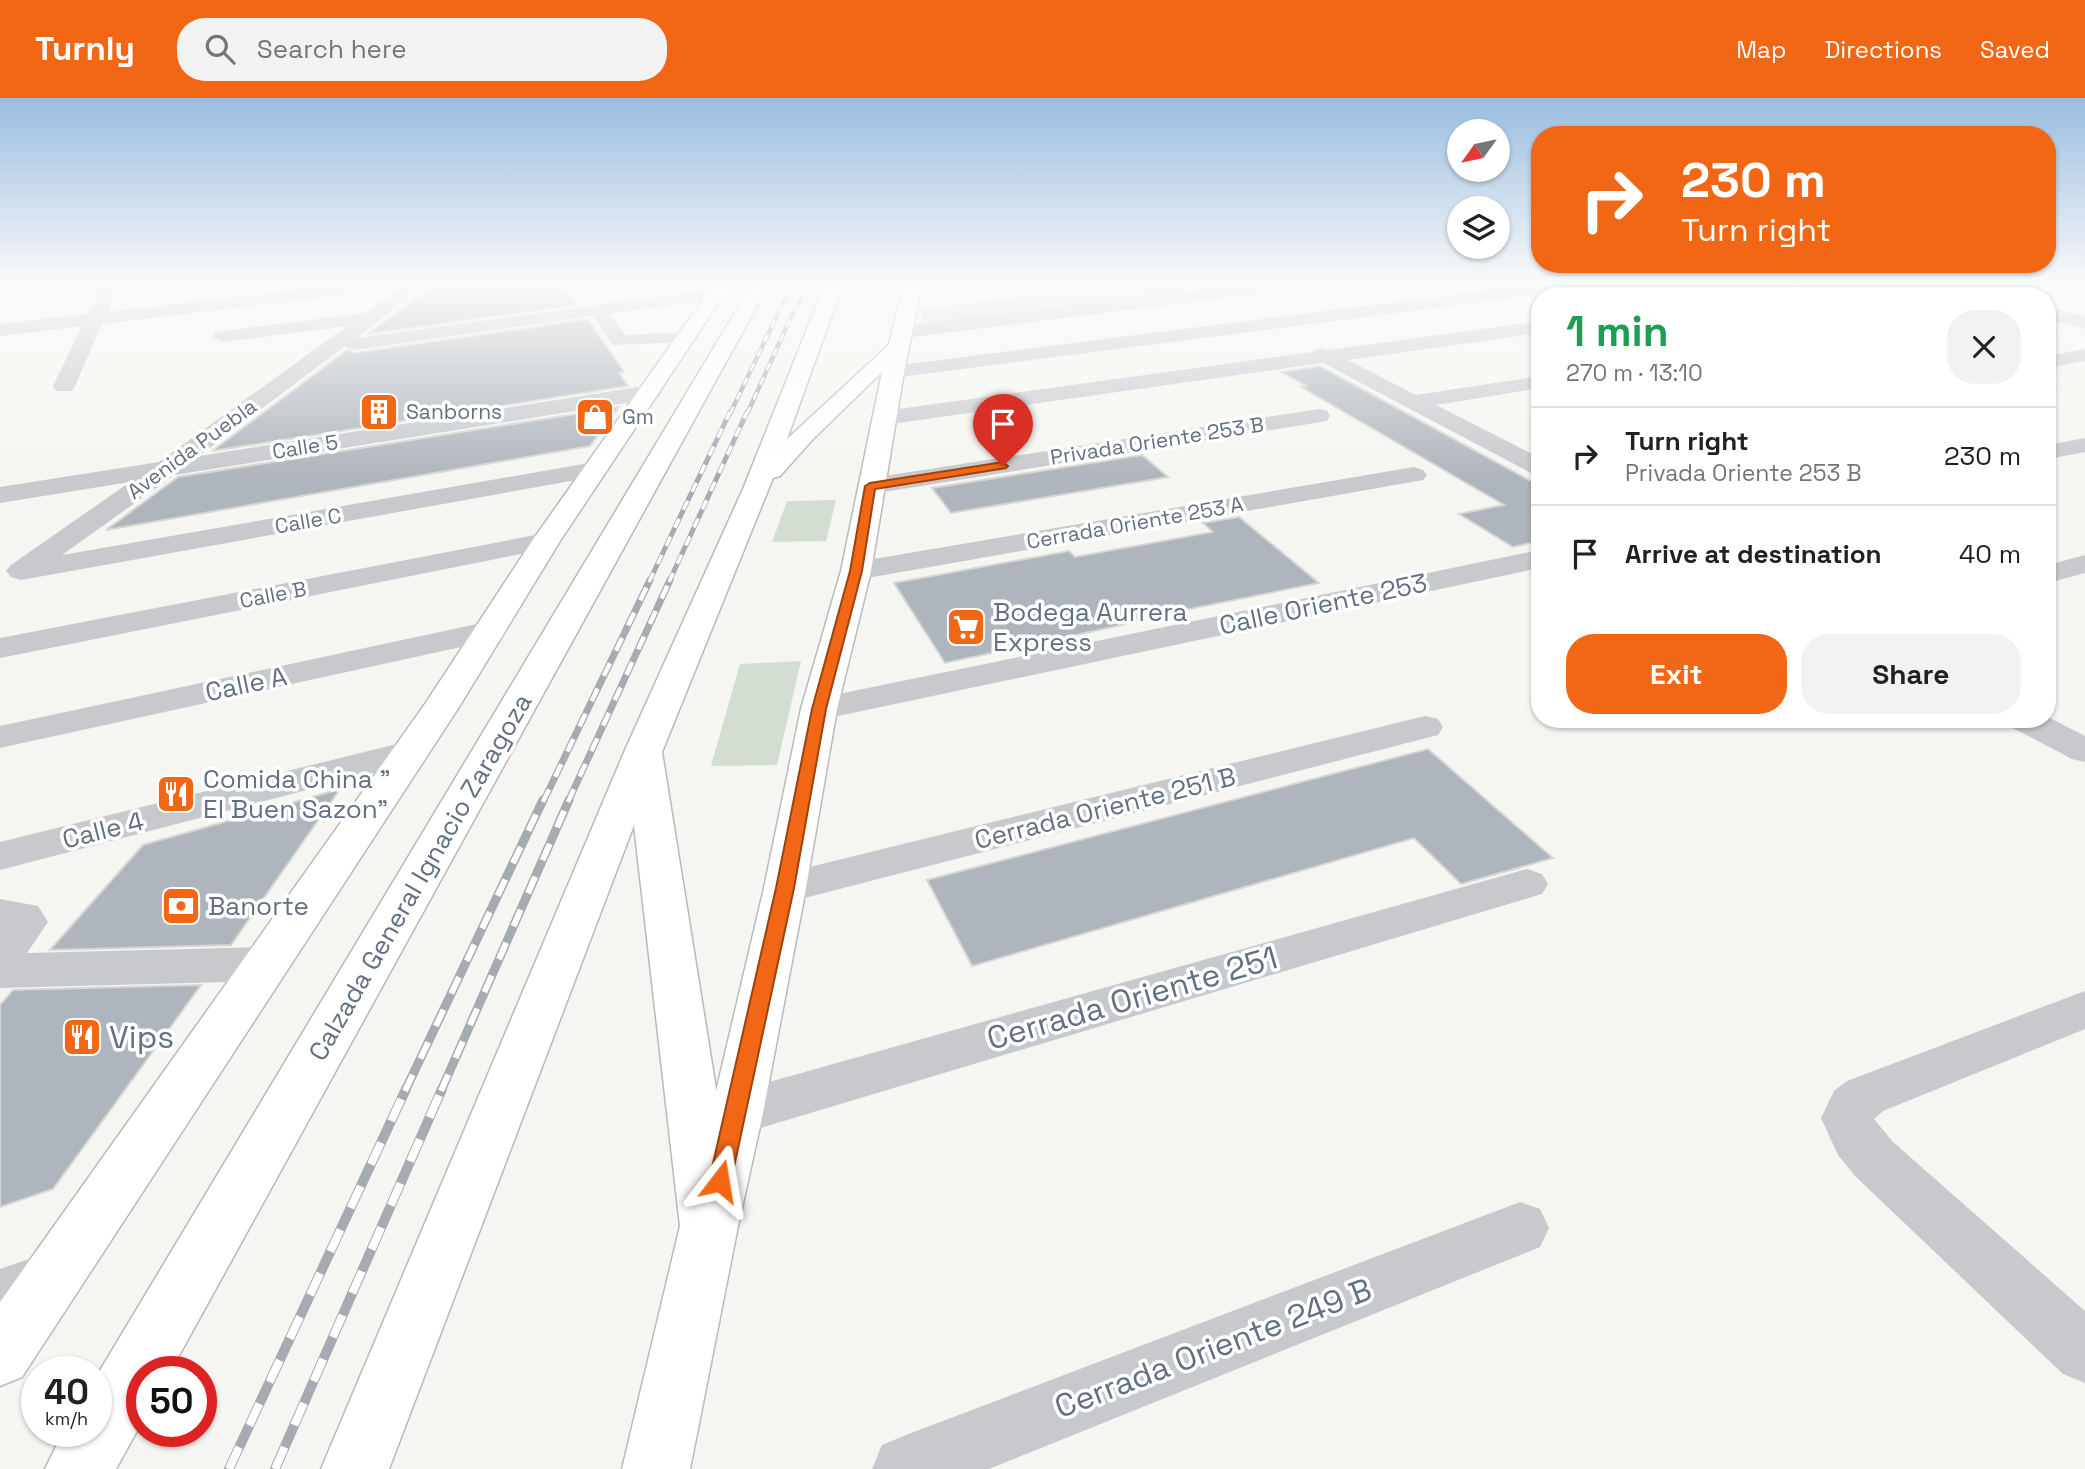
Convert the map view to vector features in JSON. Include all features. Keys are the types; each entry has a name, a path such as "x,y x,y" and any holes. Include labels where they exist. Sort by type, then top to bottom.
{"main road":[{"path":"0,1355 25,1289 264,964 491,631 546,541 678,348"},
{"name":"Calzada General Ignacio Zaragoza","path":"79,1469 724,348"},
{"path":"355,1469 644,750 756,489 810,348"},
{"path":"756,489 805,434 892,348"},
{"path":"656,1469 709,1226 737,1113 785,888 819,709 856,571 870,486 899,348"},
{"path":"644,750 709,1226"}],"street":[{"path":"64,386 82,348"},
{"name":"Avenida Puebla","path":"10,578 341,348"},
{"path":"893,372 1080,348"},
{"path":"1310,348 1412,402 1528,454"},
{"path":"884,418 1391,348"},
{"path":"2056,360 2085,355"},
{"path":"1412,402 1531,383"},
{"name":"Calle 5","path":"0,495 650,392"},
{"name":"Privada Oriente 253 B","path":"870,486 1319,416"},
{"path":"2056,451 2085,445"},
{"name":"Calle C","path":"10,578 595,470"},
{"name":"Cerrada Oriente 253 A","path":"856,571 1414,475"},
{"name":"Calle B","path":"0,648 546,541"},
{"name":"Calle Oriente 253","path":"819,709 1531,561"},
{"path":"2056,572 2085,564"},
{"name":"Calle A","path":"0,737 491,631"},
{"name":"Cerrada Oriente 251 B","path":"785,888 1425,727"},
{"path":"2045,728 2079,743"},
{"name":"Calle 4","path":"17,852 409,752"},
{"path":"0,882 17,852"},
{"name":"Cerrada Oriente 251","path":"737,1113 1527,884"},
{"path":"0,915 22,917 26,922 0,956"},
{"path":"0,971 264,964"},
{"path":"2085,1009 1865,1096 1852,1106 1847,1118 1857,1139 1874,1159 2085,1352"},
{"name":"Cerrada Oriente 249 B","path":"906,1469 1520,1228"}],"shaded area":[{"path":"836,500 826,541 772,542 787,501"},
{"path":"801,661 777,765 711,766 740,664"}],"building":[{"path":"389,348 608,348 624,372 619,373 628,386 212,451 347,350 354,353"},
{"path":"1320,366 1531,481 1531,543 1513,547 1459,514 1504,505 1301,387 1306,386 1281,372"},
{"path":"619,407 590,446 106,530 178,477"},
{"path":"1142,455 1168,477 951,513 932,488"},
{"path":"1239,517 1319,583 1134,620 1136,622 945,663 894,583 1069,551 1075,557 1213,532 1203,523"},
{"path":"1428,749 1553,858 1461,884 1414,838 972,966 927,880"},
{"path":"340,789 231,945 50,950 143,845"},
{"path":"201,985 53,1189 0,1207 0,1005 13,990"}],"railway":[{"path":"730,414 761,348"},
{"path":"747,414 777,348"},
{"path":"649,582 730,412"},
{"path":"669,582 747,412"},
{"path":"543,802 650,580"},
{"path":"568,802 670,580"},
{"path":"405,1091 543,800"},
{"path":"441,1091 569,800"},
{"path":"229,1469 406,1089"},
{"path":"275,1469 442,1089"}],"place":[{"name":"Sanborns","path":"379,412"},
{"name":"Gm","path":"595,417"},
{"name":"Bodega Aurrera Express","path":"966,627"},
{"name":"Comida China \" El Buen Sazon\"","path":"176,794"},
{"name":"Banorte","path":"181,906"},
{"name":"Vips","path":"82,1037"}],"route":[{"path":"720,1181 785,888 819,709 856,571 870,486 1003,466"}]}
